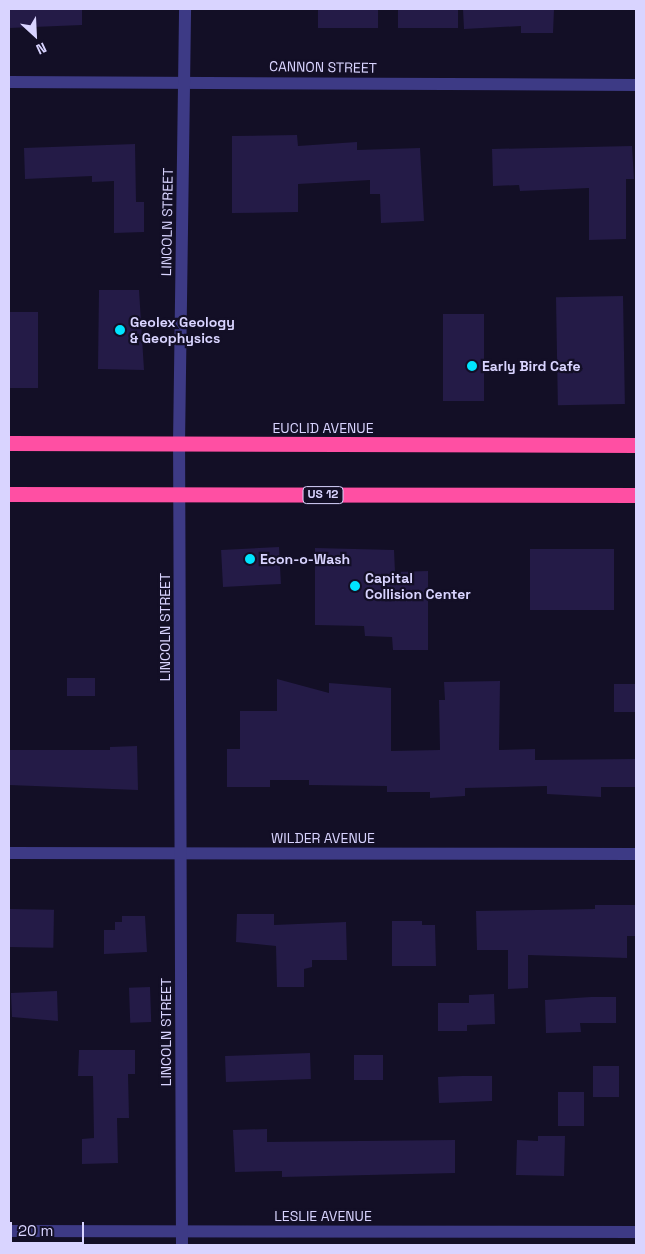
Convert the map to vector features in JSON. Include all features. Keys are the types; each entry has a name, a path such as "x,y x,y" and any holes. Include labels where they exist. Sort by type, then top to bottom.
{"highway":[{"name":"EUCLID AVENUE","path":"9,443 636,446"},
{"name":"US 12","path":"9,494 636,495"}],"street":[{"name":"LINCOLN STREET","path":"182,1245 181,494 179,444 185,9"},
{"name":"CANNON STREET","path":"9,82 184,80 636,86"},
{"name":"WILDER AVENUE","path":"9,853 636,854"},
{"name":"LESLIE AVENUE","path":"9,1231 636,1232"}],"building":[{"path":"9,9 82,9 82,25 9,28"},
{"path":"318,9 378,9 378,28 318,28"},
{"path":"398,9 458,9 458,28 398,28"},
{"path":"463,9 554,9 553,33 521,33 521,26 464,29"},
{"path":"297,135 298,146 357,142 357,150 420,148 424,221 381,223 380,194 370,194 370,180 298,184 298,212 232,213 232,136"},
{"path":"135,144 136,202 144,202 144,232 114,233 114,181 92,182 92,176 25,179 24,148"},
{"path":"632,146 634,179 626,179 626,239 589,240 589,188 520,191 519,185 493,186 492,149"},
{"name":"Geolex Geology & Geophysics","path":"99,290 139,290 144,370 98,369"},
{"path":"623,296 625,404 558,405 556,297"},
{"path":"9,312 38,312 38,388 9,388"},
{"path":"443,314 484,314 484,401 443,401"},
{"name":"Econ-o-Wash","path":"279,547 281,584 223,587 221,550"},
{"name":"Capital Collision Center","path":"315,548 394,550 395,572 428,571 428,650 393,650 392,637 365,636 364,626 315,625"},
{"path":"530,549 614,549 614,610 530,610"},
{"path":"67,678 95,678 95,696 67,696"},
{"path":"277,679 329,693 329,683 391,688 391,751 440,750 439,700 445,700 444,682 500,681 499,750 535,749 535,760 636,759 636,787 601,787 601,797 547,794 547,786 465,788 465,796 430,798 430,792 387,792 387,786 309,785 309,780 270,780 270,787 227,787 227,749 240,749 240,711 277,711"},
{"path":"614,684 636,684 636,712 614,712"},
{"path":"137,746 138,790 9,785 9,750 110,750 110,747"},
{"path":"595,905 636,905 636,936 627,936 627,958 528,955 528,988 508,989 508,950 477,950 476,911 595,909"},
{"path":"9,909 54,910 53,948 9,947"},
{"path":"237,914 274,914 274,925 346,922 347,960 312,960 312,967 304,969 304,987 277,987 276,946 236,942"},
{"path":"122,916 145,916 147,952 104,954 104,930 115,930 115,922 122,922"},
{"path":"392,921 422,921 422,925 435,925 436,966 392,966"},
{"path":"150,987 151,1022 130,1023 129,988"},
{"path":"57,991 58,1021 12,1017 11,993"},
{"path":"494,994 495,1024 467,1025 467,1031 438,1031 438,1003 469,1003 469,995"},
{"path":"616,997 616,1023 580,1023 581,1032 546,1033 545,1000"},
{"path":"79,1050 135,1050 135,1074 128,1074 129,1118 117,1118 118,1163 82,1164 82,1139 94,1138 93,1076 78,1076"},
{"path":"310,1053 311,1079 226,1082 225,1056"},
{"path":"354,1055 383,1055 383,1080 354,1080"},
{"path":"593,1066 619,1066 619,1097 593,1097"},
{"path":"492,1076 492,1101 439,1103 438,1077"},
{"path":"558,1092 584,1092 584,1126 558,1126"},
{"path":"267,1129 267,1142 455,1140 455,1173 282,1177 282,1171 235,1172 233,1130"},
{"path":"538,1136 565,1136 564,1176 516,1175 517,1140 538,1141"}],"place":[{"name":"Geolex Geology & Geophysics","path":"120,330"},
{"name":"Early Bird Cafe","path":"472,366"},
{"name":"Econ-o-Wash","path":"250,559"},
{"name":"Capital Collision Center","path":"355,586"}]}
